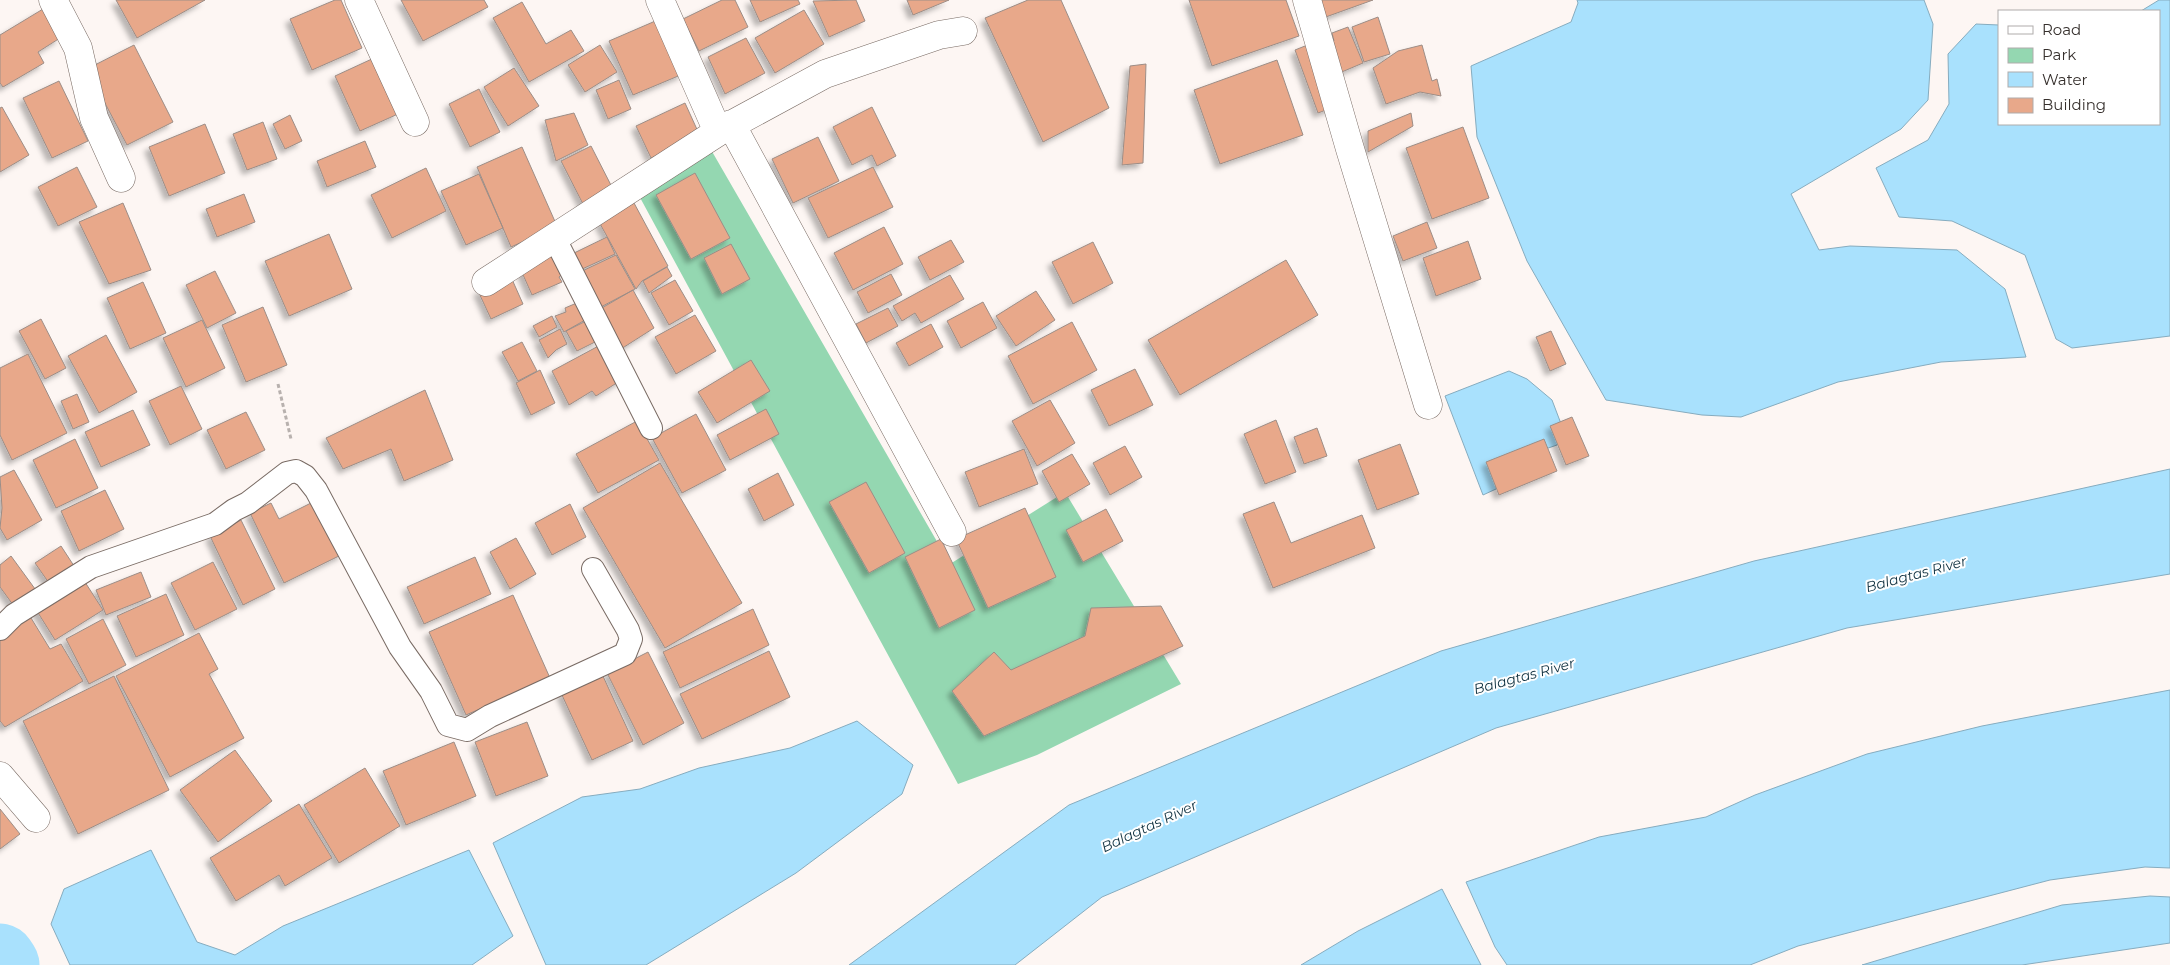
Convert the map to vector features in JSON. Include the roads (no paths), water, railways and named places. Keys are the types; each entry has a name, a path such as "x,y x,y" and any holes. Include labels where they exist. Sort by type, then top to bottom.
{"street":[{"path":"53,0 78,48 94,118 121,178"},
{"path":"359,0 415,122"},
{"path":"660,0 724,128 952,532"},
{"path":"1307,0 1350,150 1428,405"},
{"path":"486,282 724,128 825,74 939,35 963,32"},
{"path":"0,776 36,818"}],"lane":[{"path":"555,239 651,428"},
{"path":"0,630 14,615 91,567 215,524 234,510 248,503 287,473 296,471 305,476 316,490 400,648 431,691 448,725 467,730 490,716 625,654 631,639 628,630 593,570"}],"water":[{"path":"1577,0 1924,0 1933,24 1928,100 1901,129 1791,194 1819,250 1850,246 1957,250 2005,289 2026,357 1941,362 1838,382 1741,417 1702,415 1606,400 1527,261 1477,137 1471,66 1571,22 1578,3"},
{"path":"2159,0 2170,0 2170,336 2072,348 2056,339 2025,255 1952,221 1899,217 1876,168 1928,140 1949,104 1948,54 1976,24 1998,25 1998,125 2160,125 2160,10 2143,10"},
{"path":"1509,371 1527,379 1552,400 1563,429 1557,445 1525,456 1495,479 1496,489 1483,495 1445,396"},
{"name":"Balagtas River","path":"2170,469 2170,574 1847,628 1496,728 1102,897 1015,965 849,965 1069,805 1441,651 1754,561"},
{"path":"2170,690 2170,868 2145,867 2050,880 1798,946 1750,965 1507,965 1495,947 1466,882 1599,837 1706,817 1755,795 1867,754 1982,726"},
{"path":"857,721 913,765 902,794 796,873 646,965 546,965 493,843 582,797 640,789 699,768 790,748"},
{"path":"151,850 197,942 235,955 283,926 469,850 513,936 472,965 70,965 51,924 64,889"},
{"path":"1442,889 1481,965 1301,965 1358,931"},
{"path":"2150,896 2170,897 2170,943 2022,965 1862,965 2062,905"}],"waterway":[{"path":"0,959 4,965"}]}
